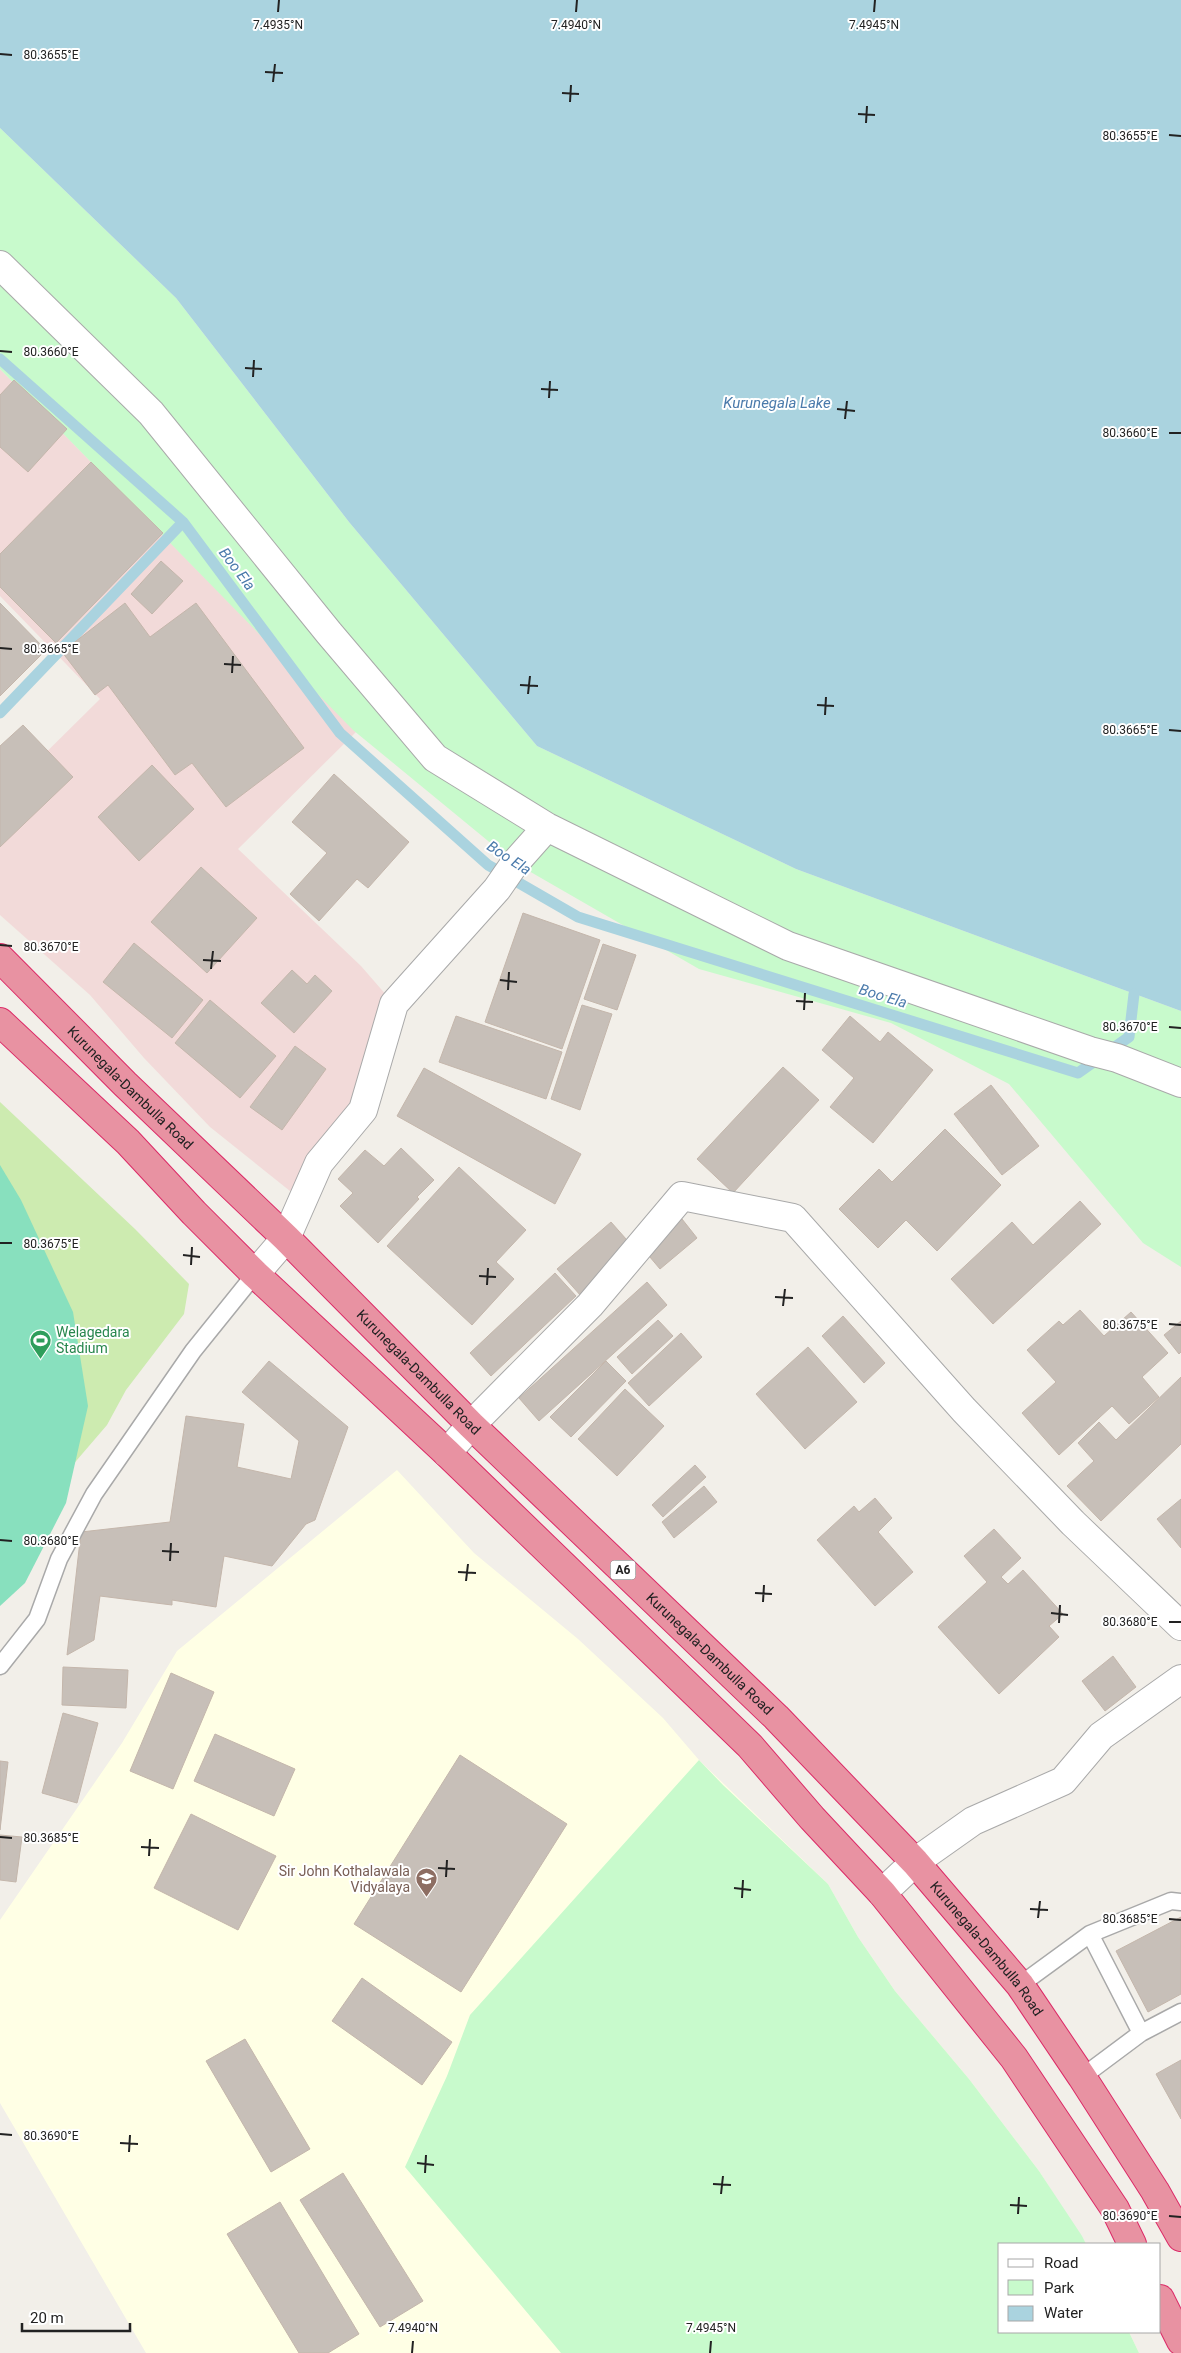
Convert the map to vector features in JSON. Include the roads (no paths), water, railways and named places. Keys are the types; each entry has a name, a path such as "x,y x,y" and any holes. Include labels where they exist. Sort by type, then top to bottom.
{"highway":[{"name":"Kurunegala-Dambulla Road","path":"0,958 125,1084 286,1238 471,1425 776,1716 915,1862 1020,1984 1155,2191 1181,2237"},
{"path":"0,1022 128,1142 194,1213 256,1274 447,1453 750,1746 812,1818 882,1893 1014,2058 1114,2209 1131,2243"},
{"path":"1161,2301 1181,2341"}],"street":[{"path":"0,265 151,413 329,633 435,758 547,827 788,946 1090,1051 1117,1058 1181,1083"},
{"path":"256,1274 286,1238 319,1163 363,1110 394,1004 497,889 515,863 547,827"},
{"path":"447,1453 471,1425 590,1305 682,1196 793,1218 964,1410 1073,1523 1181,1626"},
{"path":"882,1893 915,1862 973,1821 1064,1781 1101,1736 1181,1679"}],"lane":[{"path":"0,1666 37,1618 59,1559 94,1494 193,1351 256,1274"},
{"path":"1020,1984 1090,1934 1171,1901 1181,1902"},
{"path":"1090,1934 1141,2033"},
{"path":"1082,2077 1141,2033 1181,2012"}],"water":[{"name":"Kurunegala Lake","path":"0,0 1181,0 1181,1011 796,869 537,746 349,522 176,298 0,128"}],"waterway":[{"name":"Boo Ela","path":"0,359 183,522 340,733 488,865 578,917 1078,1073 1129,1037 1134,994"},
{"path":"0,713 183,522"}],"place":[{"name":"Welagedara Stadium","path":"40,1359"},
{"name":"Sir John Kothalawala Vidyalaya","path":"426,1898"}]}
